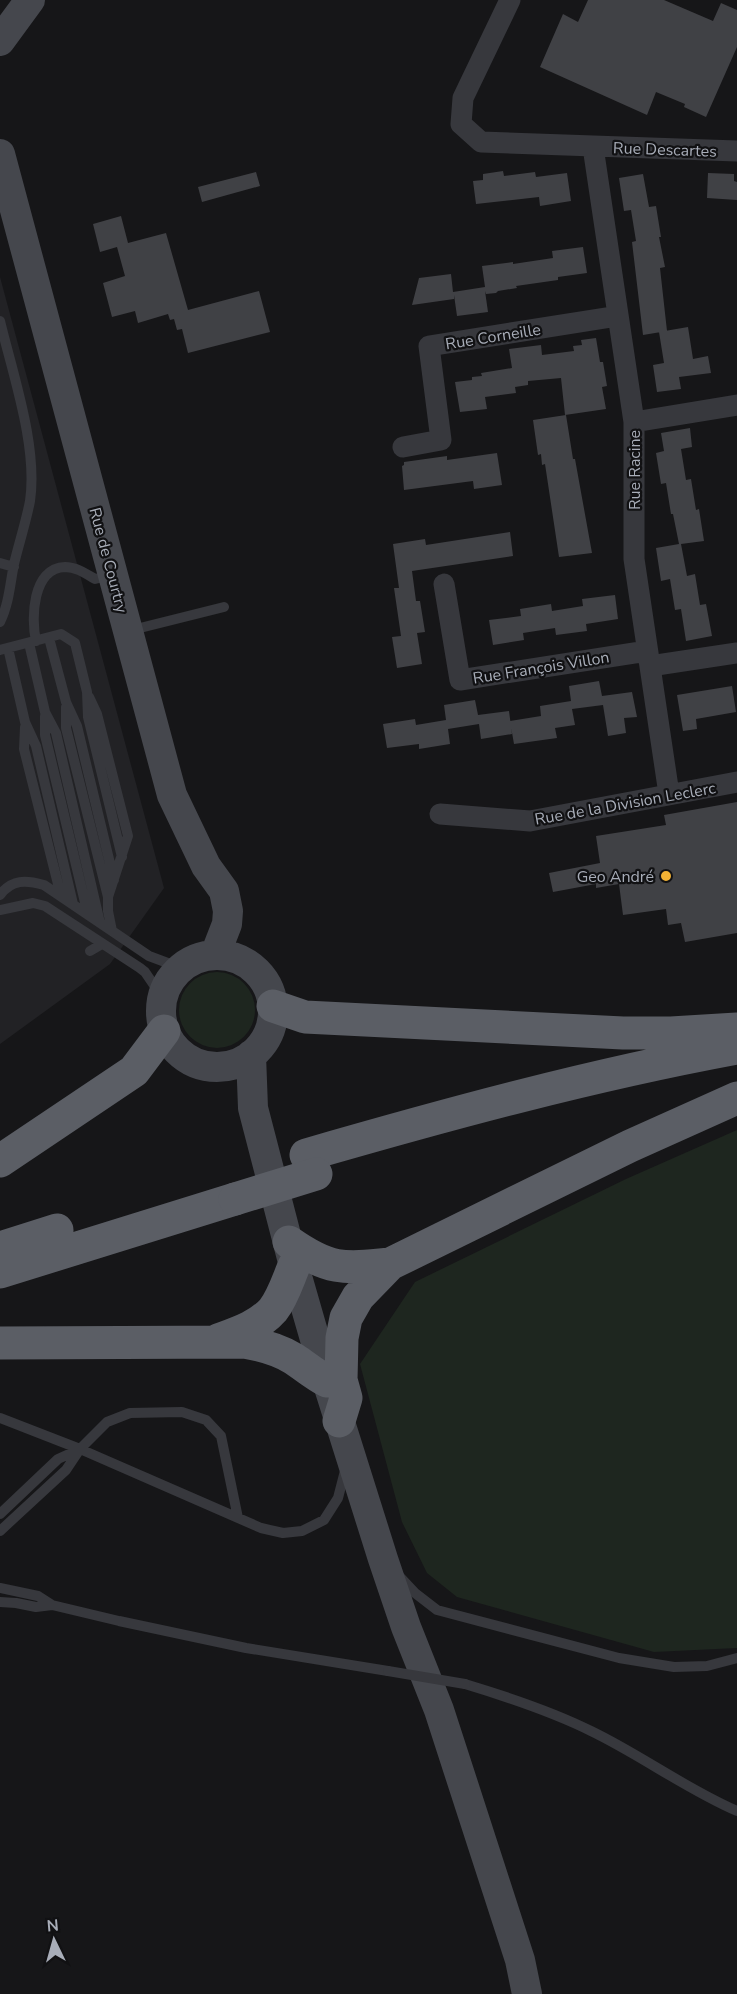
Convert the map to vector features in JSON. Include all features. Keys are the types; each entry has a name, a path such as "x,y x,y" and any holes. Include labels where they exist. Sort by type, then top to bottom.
{"highway":[{"path":"273,1006 304,1017 623,1033 737,1029"},
{"path":"0,1161 134,1071 164,1031"},
{"path":"0,1272 230,1189 311,1164 447,1114 737,1048"},
{"path":"311,1164 439,1139 635,1092 737,1071"},
{"path":"339,1420 346,1398 341,1380 342,1338 346,1318 358,1297 390,1264 630,1146 737,1098"},
{"path":"0,1248 230,1189"},
{"path":"217,1341 242,1332 273,1310 291,1254 309,1256 334,1266 348,1268 390,1264"},
{"path":"0,1344 217,1341 262,1345 281,1352 314,1375 327,1381"}],"main road":[{"path":"0,2 6,0"},
{"path":"0,40 30,0"},
{"name":"Rue de Courtry","path":"0,154 172,795 206,866 224,891 228,911 226,931 215,955"},
{"path":"192,838 219,859 245,894 245,929 250,966"},
{"path":"215,955 238,959 250,966 261,977 269,991 273,1006 272,1020 262,1044 243,1060 221,1066 207,1066 193,1062 181,1054 171,1043 161,1020 162,997 173,976 181,968 200,957 215,955"},
{"path":"250,1055 253,1108 327,1381 406,1627 439,1710 520,1960 527,1994"},
{"path":"221,1066 253,1108"}],"street":[{"name":"Rue Descartes","path":"510,0 463,98 461,124 481,142 737,151"},
{"name":"Rue Racine","path":"593,147 634,422 634,559 669,794"},
{"name":"Rue Corneille","path":"403,447 441,440 429,346 618,316"},
{"path":"634,422 737,405"},
{"name":"Rue François Villon","path":"444,584 460,680 648,658"},
{"path":"648,658 737,653"},
{"name":"Rue de la Division Leclerc","path":"440,814 530,821 737,782"}],"lane":[{"path":"0,321 25,422 30,456 30,500 6,610 0,621"},
{"path":"0,563 14,567"},
{"path":"88,915 45,735 45,712 32,624 38,588 46,574 65,567 79,569 95,579 112,575"},
{"path":"128,631 224,607"},
{"path":"73,904 36,746 25,722 4,649 61,634 75,643 87,692 88,717 122,856 108,897"},
{"path":"49,638 66,702 77,726 114,880"},
{"path":"66,702 66,728 108,897 112,931"},
{"path":"45,712 56,733 100,923"},
{"path":"25,722 24,749 61,896"},
{"path":"0,895 13,883 27,880 44,885 156,959 181,968"},
{"path":"0,910 33,903 45,906 146,972 162,997"},
{"path":"90,951 102,944"},
{"path":"0,1531 66,1470 80,1449 107,1422 130,1413 183,1412 206,1420 221,1436 238,1518"},
{"path":"0,1418 80,1449 261,1528 283,1533 302,1531 324,1520 338,1498 350,1455"},
{"path":"0,1514 58,1460 80,1449"},
{"path":"383,1559 415,1593 437,1610 630,1660 674,1666 707,1666 737,1658"},
{"path":"0,1588 38,1596 52,1605 246,1648 465,1684 518,1701 592,1731 709,1799 737,1811"},
{"path":"0,1602 36,1607 52,1605"},
{"path":"517,1994 520,1960"}],"shaded area":[{"path":"0,277 164,888 110,964 0,1044"},
{"path":"217,972 231,975 244,983 252,996 255,1010 252,1024 244,1037 231,1045 217,1048 203,1045 190,1037 182,1024 179,1010 182,996 190,983 203,975"},
{"path":"737,1130 737,1648 654,1652 457,1597 427,1573 402,1522 360,1364 415,1282 626,1179"}],"building":[{"path":"588,0 664,0 713,21 721,3 737,10 737,47 706,117 684,107 685,104 656,92 647,115 540,67 563,14 578,22"},
{"path":"503,171 504,176 535,172 536,177 567,173 571,201 540,206 539,197 476,204 473,181 483,180 483,174"},
{"path":"256,172 260,186 202,202 198,187"},
{"path":"708,173 734,174 734,181 737,182 737,200 707,198"},
{"path":"643,174 649,207 656,206 661,237 659,237 665,267 660,268 667,331 643,335 632,242 636,241 631,210 624,211 619,178"},
{"path":"121,216 128,243 166,233 188,310 259,291 270,332 188,353 182,329 177,330 174,319 170,320 168,314 138,323 135,311 112,317 103,283 125,276 117,247 100,252 93,224"},
{"path":"583,247 587,273 516,286 517,288 496,293 486,294 485,291 488,312 457,316 454,295 454,299 412,305 419,278 451,274 453,292 485,287 482,266 553,258 552,251"},
{"path":"688,327 693,359 708,356 711,373 679,377 681,389 657,392 653,365 664,363 659,332"},
{"path":"596,338 607,386 602,387 606,409 565,415 561,378 528,381 528,385 515,387 516,393 485,397 487,409 460,412 455,382 472,380 472,377 482,376 481,373 512,368 509,349 541,345 542,355 574,351 573,346 582,345 581,340"},
{"path":"566,415 592,553 559,557 545,464 542,465 541,454 538,455 533,420"},
{"path":"690,428 692,447 681,449 686,480 691,479 696,510 699,509 704,541 681,544 687,576 695,574 700,605 706,604 712,636 686,641 681,609 675,610 670,579 661,581 656,548 679,544 666,483 661,484 656,453 664,451 661,433"},
{"path":"497,453 502,485 474,489 473,481 404,490 402,466 404,462 447,456 447,460"},
{"path":"510,532 513,556 412,571 416,601 420,601 425,632 417,633 422,664 397,668 392,637 401,636 394,588 399,588 393,544 425,539 426,545"},
{"path":"615,595 618,619 586,624 587,631 556,635 555,628 523,633 524,640 493,645 489,620 521,616 520,609 551,604 552,611 583,606 582,599"},
{"path":"599,681 602,696 632,692 637,717 624,718 626,733 608,736 603,705 572,709 575,725 555,728 557,738 514,744 510,721 541,716 540,706 571,701 569,686"},
{"path":"732,686 736,712 696,719 697,729 683,731 677,695"},
{"path":"475,700 478,715 509,711 512,734 481,739 479,724 448,729 450,744 419,749 419,744 387,748 383,724 415,719 416,725 446,720 444,705"},
{"name":"Geo André","path":"737,802 737,933 685,942 681,923 668,925 666,909 623,915 619,884 596,888 596,884 553,892 549,873 600,863 596,836 666,825 664,815"}],"place":[{"name":"Geo André","path":"666,876"}]}
